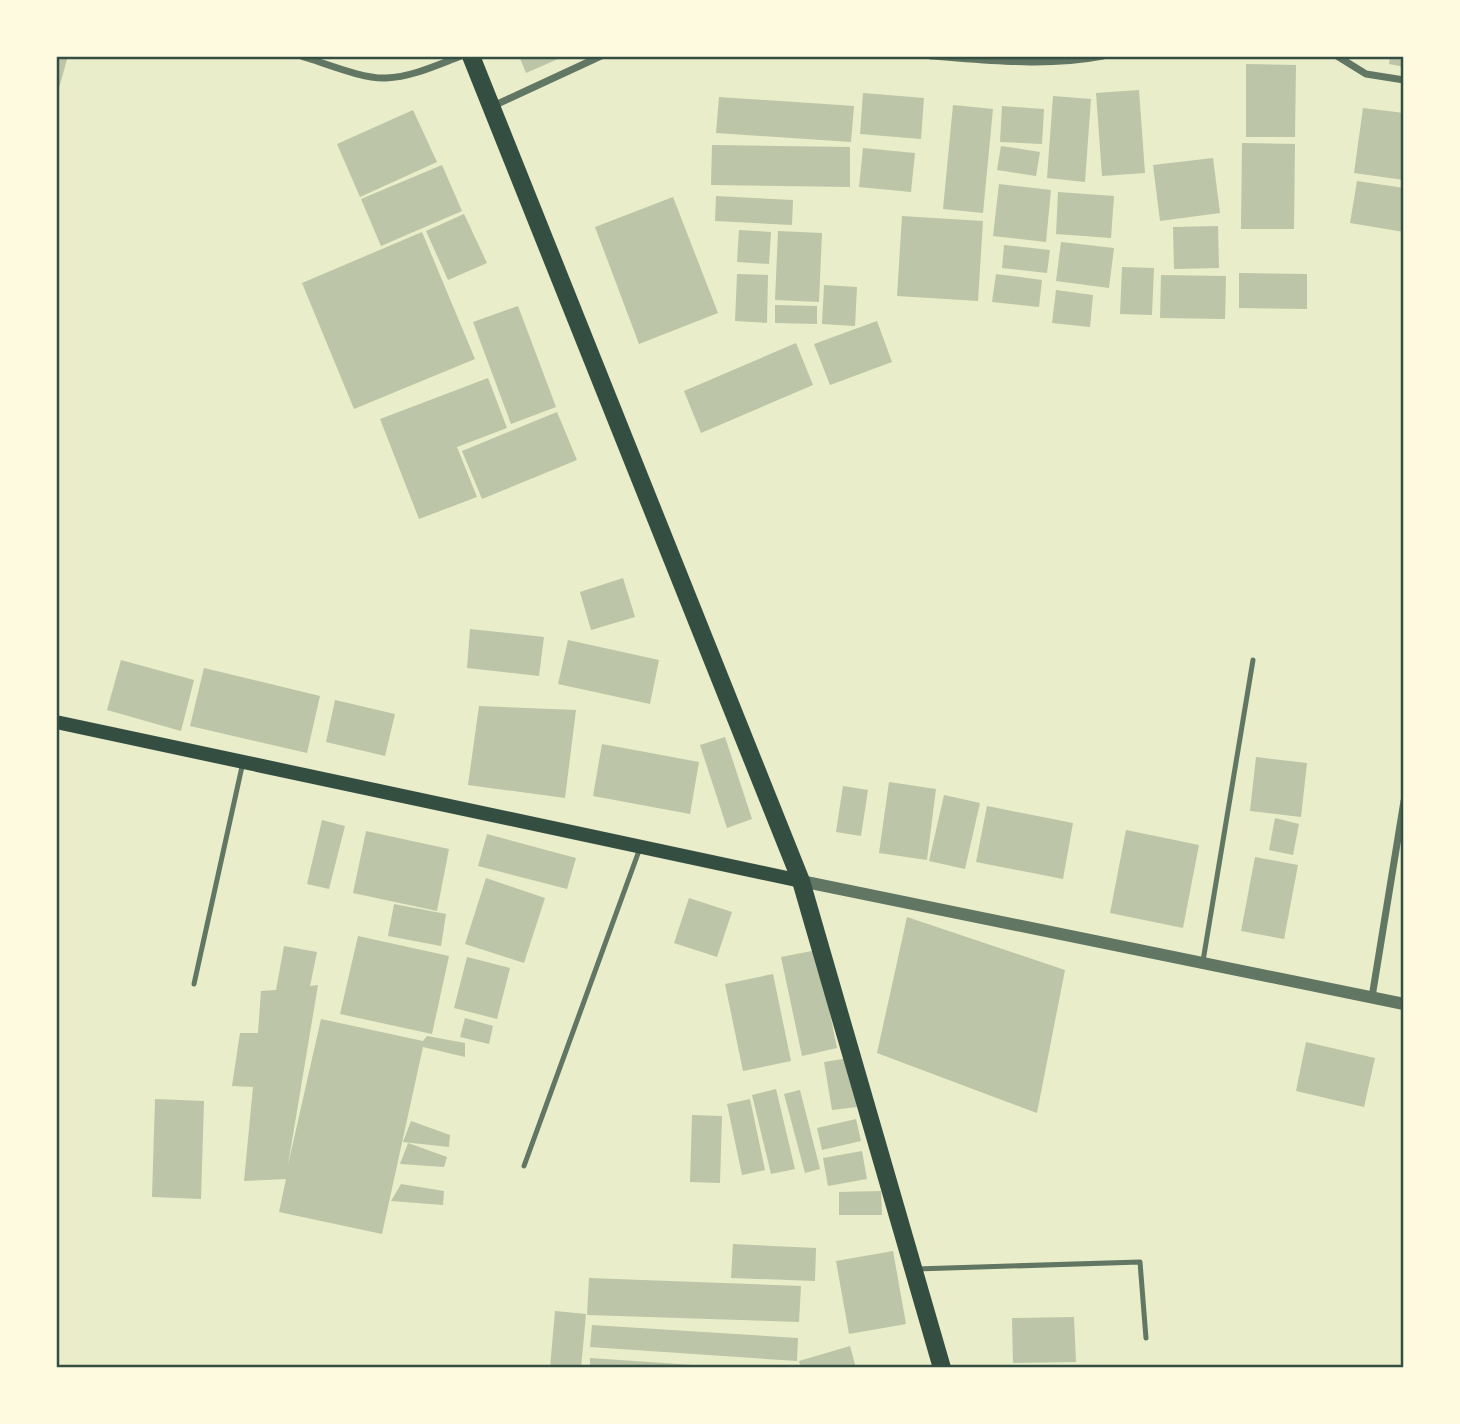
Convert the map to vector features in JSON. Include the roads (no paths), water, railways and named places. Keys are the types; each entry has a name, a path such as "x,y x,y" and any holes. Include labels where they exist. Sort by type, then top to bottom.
{"main road":[{"path":"471,56 802,881 942,1368"},
{"path":"56,722 802,881"}],"street":[{"path":"301,56 383,78 411,75 460,56"},
{"path":"490,107 601,56"},
{"path":"931,56 1036,63 1076,61 1103,56"},
{"path":"1337,56 1366,74 1404,80"},
{"path":"1372,997 1404,802"},
{"path":"802,881 1404,1004"}],"lane":[{"path":"1203,963 1253,660"},
{"path":"194,984 243,762"},
{"path":"524,1167 640,848"},
{"path":"913,1269 1140,1262 1146,1338"}]}
